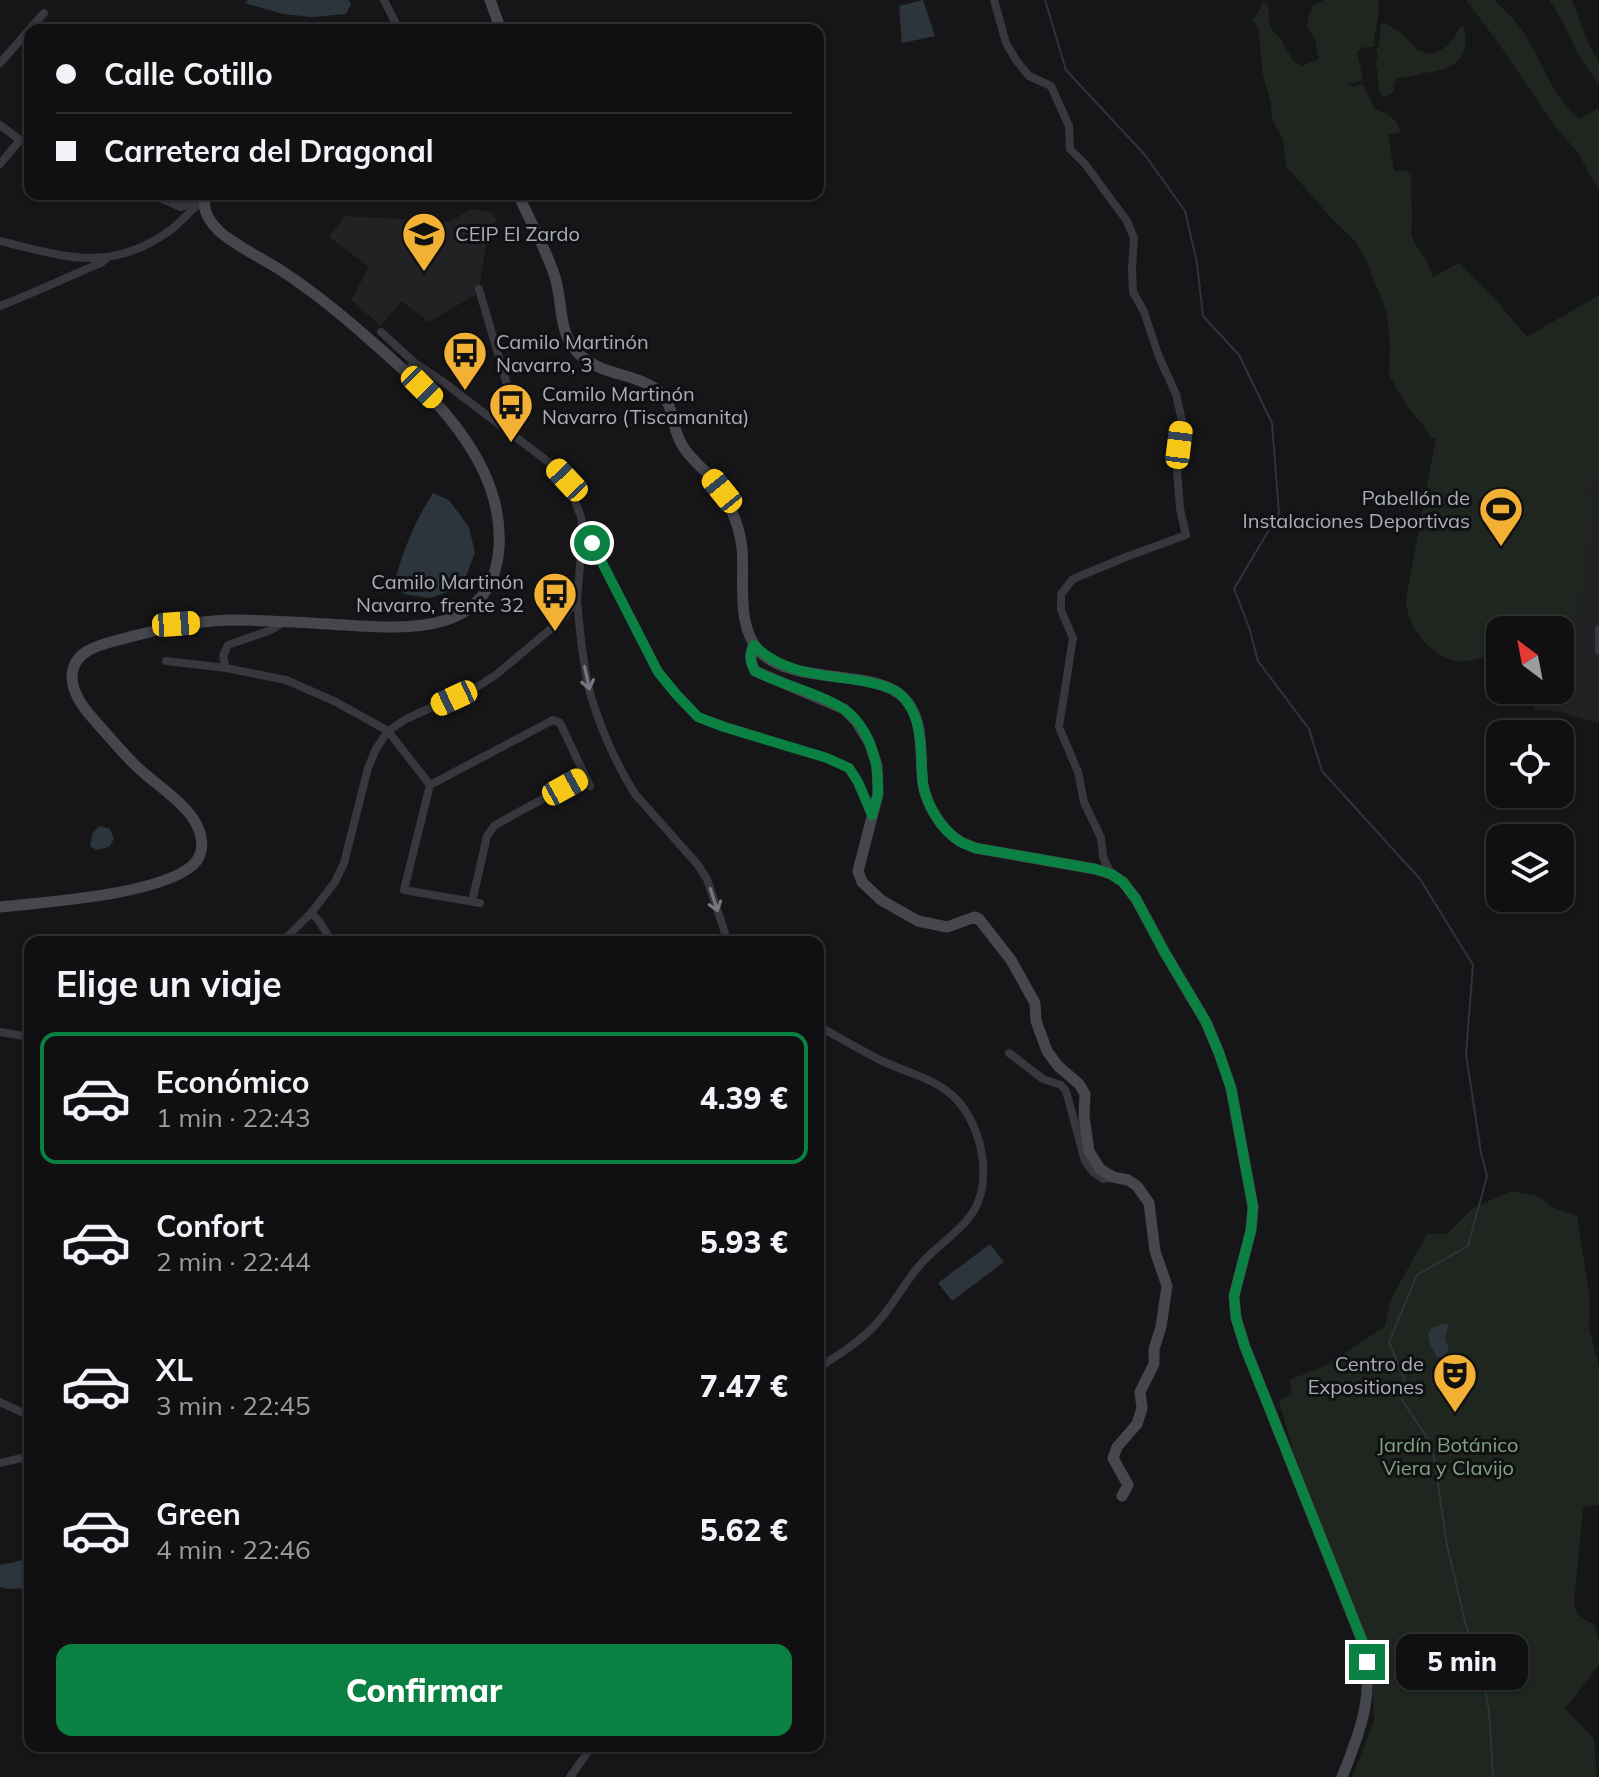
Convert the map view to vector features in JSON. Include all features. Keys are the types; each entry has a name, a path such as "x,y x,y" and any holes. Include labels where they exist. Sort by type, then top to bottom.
{"street":[{"path":"384,0 396,24"},
{"path":"490,0 499,24"},
{"path":"994,0 1006,43 1016,60 1029,76 1051,86 1069,126 1070,149 1085,164 1127,221 1134,238 1133,292 1176,394 1182,421 1177,469 1180,509 1186,535 1073,579 1061,594 1061,610 1073,638 1059,727 1078,772 1084,802 1101,838 1103,857 1111,874"},
{"path":"34,24 44,13"},
{"path":"0,63 24,36"},
{"path":"0,125 24,140"},
{"path":"0,164 24,143"},
{"path":"164,200 181,207 195,200"},
{"path":"0,306 143,246 172,228 199,200"},
{"path":"204,200 209,218 220,232 323,299 410,367 442,381 555,467 567,480 583,531 577,600 587,677 594,704 626,781 707,879 726,936"},
{"path":"521,200 554,274 572,347 590,363 612,374 654,387 664,396 682,445 722,491 734,515 742,546 744,606 754,645 764,656 781,665 882,685 902,695 914,711 920,735 924,788 945,828 959,841 975,848 1095,869 1123,882 1136,899 1206,1022 1231,1088 1253,1207 1251,1230 1234,1296 1236,1318 1363,1643 1367,1662 1363,1723 1342,1777"},
{"path":"0,241 71,258 106,259"},
{"path":"479,289 518,422 513,436"},
{"path":"0,907 93,897 146,886 179,874 195,864 203,850 194,819 130,761 83,707 73,689 72,672 77,660 92,647 176,624 225,620 393,627 431,625 455,618 473,607 487,590 498,562 500,532 486,477 457,427 381,332"},
{"path":"583,531 658,672 698,717 827,758 849,768 872,815"},
{"path":"288,936 335,882 344,863 368,768 388,731 497,674 559,622 577,600"},
{"path":"226,668 223,656 228,645 271,630 285,621"},
{"path":"1599,629 1599,651"},
{"path":"754,645 750,655 755,671 844,709 869,742 877,765 878,794 858,871 862,882 881,900 918,921 947,927 975,917 979,919 1011,960 1035,1003 1036,1021 1047,1051 1085,1094 1084,1117 1089,1151 1100,1169 1137,1186 1149,1203 1155,1251 1167,1286 1161,1327 1154,1349 1154,1364 1140,1392 1142,1408 1137,1424 1117,1447 1113,1458 1128,1485 1122,1496"},
{"path":"166,661 226,668 286,680 336,702 388,731 430,785"},
{"path":"585,776 495,825 487,836 476,902 404,890 430,785 553,720 560,723 590,786"},
{"path":"311,913 328,936"},
{"path":"824,1029 883,1061 940,1085 958,1101 973,1125 982,1148 983,1179 970,1217 920,1264 877,1324 824,1364"},
{"path":"0,1032 24,1036"},
{"path":"1009,1053 1043,1079 1061,1085 1066,1091 1085,1161 1103,1179 1113,1177"},
{"path":"0,1402 24,1413"},
{"path":"0,1463 24,1457"},
{"path":"570,1777 588,1752"}],"shaded area":[{"path":"248,0 348,0 351,4 346,14 312,17 283,14 245,3"},
{"path":"923,0 935,36 902,43 899,6"},
{"name":"CEIP El Zardo","path":"471,209 490,212 498,220 488,228 481,279 475,295 429,322 401,301 381,326 351,300 369,267 329,237 345,216 450,222"},
{"name":"Pabellón de Instalaciones Deportivas","path":"1599,420 1599,723 1560,712 1535,709 1531,704 1574,704 1574,616 1486,616 1486,656 1466,661 1439,654 1412,624 1406,600 1436,438"},
{"path":"433,493 449,500 469,527 475,553 466,576 448,592 429,598 404,594 396,577 411,534"},
{"path":"100,826 110,829 114,839 109,847 96,850 90,846 93,832"},
{"path":"990,1244 1004,1262 952,1301 938,1283"},
{"path":"1448,1324 1449,1328 1445,1339 1449,1349 1437,1358 1428,1334 1432,1328"},
{"path":"24,1560 24,1588 0,1587 0,1565"}],"green space":[{"path":"1262,0 1268,5 1270,27 1294,62 1302,66 1319,59 1314,37 1307,27 1313,6 1324,0 1378,0 1374,46 1361,48 1357,52 1363,80 1348,84 1353,87 1363,84 1375,109 1391,117 1399,127 1401,132 1388,135 1394,171 1406,171 1411,176 1411,234 1433,277 1459,263 1527,337 1599,295 1599,450 1594,456 1599,460 1599,479 1590,474 1586,494 1594,496 1574,634 1574,616 1486,616 1486,655 1463,661 1452,660 1432,649 1411,621 1406,600 1436,438 1431,437 1410,410 1389,376 1390,343 1386,310 1356,242 1286,166 1283,140 1272,119 1263,75 1258,28 1252,21 1261,8"},
{"path":"1466,0 1494,0 1510,16 1531,44 1562,100 1579,119 1599,108 1599,191 1578,153 1554,125"},
{"path":"1549,0 1572,0 1599,63 1599,84 1580,58"},
{"path":"1386,23 1404,35 1418,51 1433,54 1449,44 1459,27 1464,27 1465,48 1458,61 1444,69 1397,78 1393,84 1394,92 1385,97 1381,95 1375,63 1381,24"},
{"name":"Jardín Botánico Viera y Clavijo","path":"1512,1191 1540,1197 1549,1206 1577,1216 1590,1299 1589,1328 1599,1367 1599,1505 1583,1507 1574,1603 1576,1611 1594,1624 1599,1641 1599,1665 1565,1709 1594,1739 1597,1777 1352,1777 1374,1721 1371,1658 1293,1450 1279,1402 1292,1393 1289,1380 1325,1366 1385,1326 1390,1301 1427,1234 1447,1234 1473,1208"}],"waterway":[{"path":"1045,0 1066,70 1145,155 1185,211 1197,263 1203,316 1239,355 1272,423 1279,513 1234,589 1258,661 1309,729 1322,771 1420,879 1473,965 1466,1054 1487,1176 1468,1246 1417,1275 1389,1342 1406,1384 1402,1400 1432,1445 1447,1545 1466,1626 1479,1658 1489,1711 1493,1777"}],"place":[{"name":"CEIP El Zardo","path":"424,273"},
{"name":"Camilo Martinón Navarro, 3","path":"465,392"},
{"name":"Camilo Martinón Navarro (Tiscamanita)","path":"511,444"},
{"name":"Pabellón de Instalaciones Deportivas","path":"1501,548"},
{"name":"Camilo Martinón Navarro, frente 32","path":"555,633"},
{"name":"Centro de Expositiones","path":"1455,1414"}],"route":[{"path":"592,543 658,672 698,717 827,758 849,768 872,815 878,794 877,765 869,742 856,721 844,709 826,700 755,671 750,655 754,645 764,656 796,670 882,685 902,695 914,711 920,735 924,788 933,810 959,841 975,848 1111,874 1123,882 1136,899 1206,1022 1231,1088 1253,1207 1251,1230 1234,1296 1236,1318 1363,1643 1367,1662"}]}
